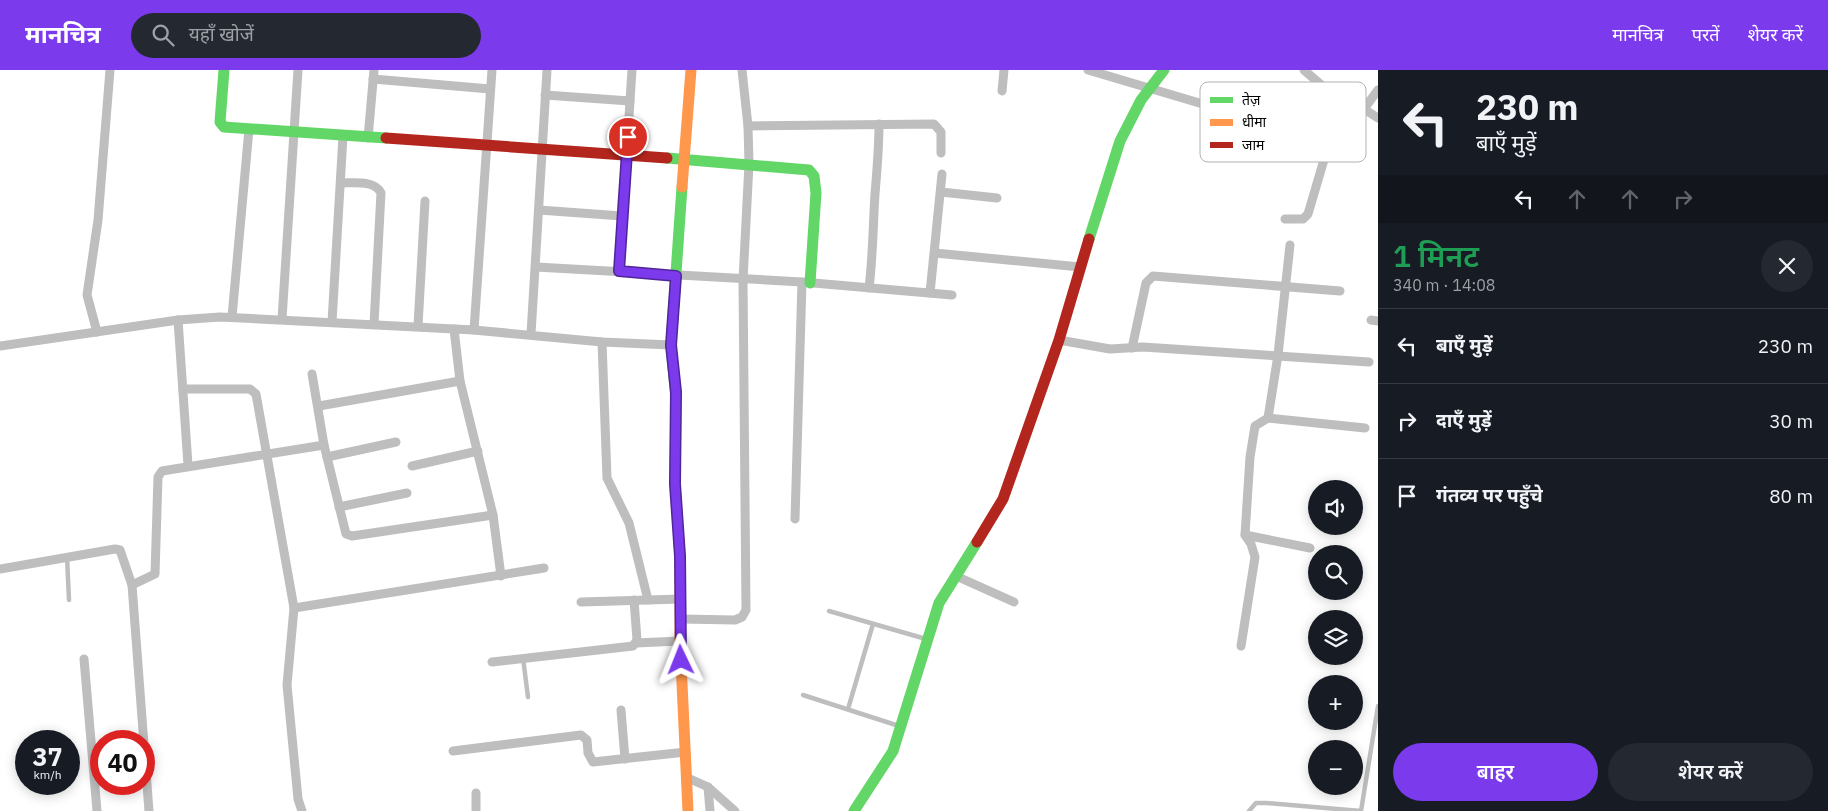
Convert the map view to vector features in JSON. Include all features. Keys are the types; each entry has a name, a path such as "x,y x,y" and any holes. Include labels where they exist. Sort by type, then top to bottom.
{"street":[{"path":"97,332 87,295 98,220 110,70"},
{"path":"224,70 221,126 294,133 684,159 810,170 814,176 816,193 806,283 795,519"},
{"path":"282,319 298,70"},
{"path":"474,330 492,70"},
{"path":"531,334 547,70"},
{"path":"619,271 632,70"},
{"path":"688,811 675,484 676,392 671,345 691,70"},
{"path":"681,620 735,620 742,617 746,610 743,280 749,164 748,126 742,70"},
{"path":"1002,91 1004,70"},
{"path":"1088,70 1200,103"},
{"path":"854,811 893,752 939,603 1003,498 1058,340 1120,141 1149,88 1164,70"},
{"path":"1304,70 1318,82"},
{"path":"368,138 373,75 490,89"},
{"path":"1366,106 1378,90"},
{"path":"545,95 630,101"},
{"path":"1366,110 1378,118"},
{"path":"869,288 874,250 875,193 880,160 879,124"},
{"path":"748,126 934,124 941,132 940,153"},
{"path":"232,317 250,129"},
{"path":"332,322 343,136"},
{"path":"1285,219 1303,219 1308,214 1323,162"},
{"path":"930,293 942,174"},
{"path":"341,183 370,185 377,187 382,193 374,324"},
{"path":"941,192 997,198"},
{"path":"418,326 425,201"},
{"path":"539,210 622,216"},
{"path":"1268,418 1278,355 1290,245"},
{"path":"935,253 1080,267"},
{"path":"536,267 806,283 952,295"},
{"path":"1132,348 1146,283 1153,276 1285,285 1340,291"},
{"path":"0,346 178,320 232,317 418,326 531,334 602,342 671,345"},
{"path":"178,320 188,465"},
{"path":"454,329 460,381 493,515 501,576"},
{"path":"1058,340 1110,349 1143,346 1369,362"},
{"path":"602,342 607,478 629,523 648,600"},
{"path":"312,374 319,406 324,445 345,532 349,535 493,515"},
{"path":"319,406 460,381"},
{"path":"183,389 254,390 268,455 294,608 288,685 298,799 302,811"},
{"path":"1240,646 1255,557 1251,544 1245,535 1250,457 1255,426 1268,418 1366,428"},
{"path":"327,457 396,442"},
{"path":"132,585 155,574 159,474 165,470 188,465 268,455 324,445"},
{"path":"412,466 478,451"},
{"path":"339,507 407,494"},
{"path":"1245,535 1308,548"},
{"path":"0,568 120,550 132,585 143,730"},
{"path":"294,608 544,568"},
{"path":"956,576 1014,602"},
{"path":"580,602 680,599"},
{"path":"634,600 636,643"},
{"path":"492,662 633,646 636,643 680,641"},
{"path":"84,659 92,730"},
{"path":"621,710 625,759"},
{"path":"453,751 581,735 587,740 591,762 686,752"},
{"path":"688,778 708,787 735,811"},
{"path":"708,787 710,811"},
{"path":"476,793 476,811"},
{"path":"97,811 98,795"},
{"path":"148,795 149,811"}],"lane":[{"path":"67,557 69,600"},
{"path":"829,610 928,640"},
{"path":"848,710 873,624"},
{"path":"523,658 528,697"},
{"path":"803,695 901,727"},
{"path":"1248,811 1256,803 1303,809 1361,811 1378,706"}],"traffic: fast":[{"path":"224,70 220,122 224,127 386,138"},
{"path":"1089,239 1120,141 1141,100 1164,70"},
{"path":"667,158 809,170 814,176 816,193 810,283"},
{"path":"676,400 671,345 682,187"},
{"path":"854,811 893,751 939,603 977,542"}],"traffic: slow":[{"path":"682,187 691,70"},
{"path":"676,400 675,484 680,556 680,641 688,811"}],"traffic: jam":[{"path":"386,138 667,158"},
{"path":"977,542 1003,499 1059,340 1089,239"}],"route":[{"path":"628,137 619,271 676,276 671,345 676,392 675,484 680,556 681,660"}]}
